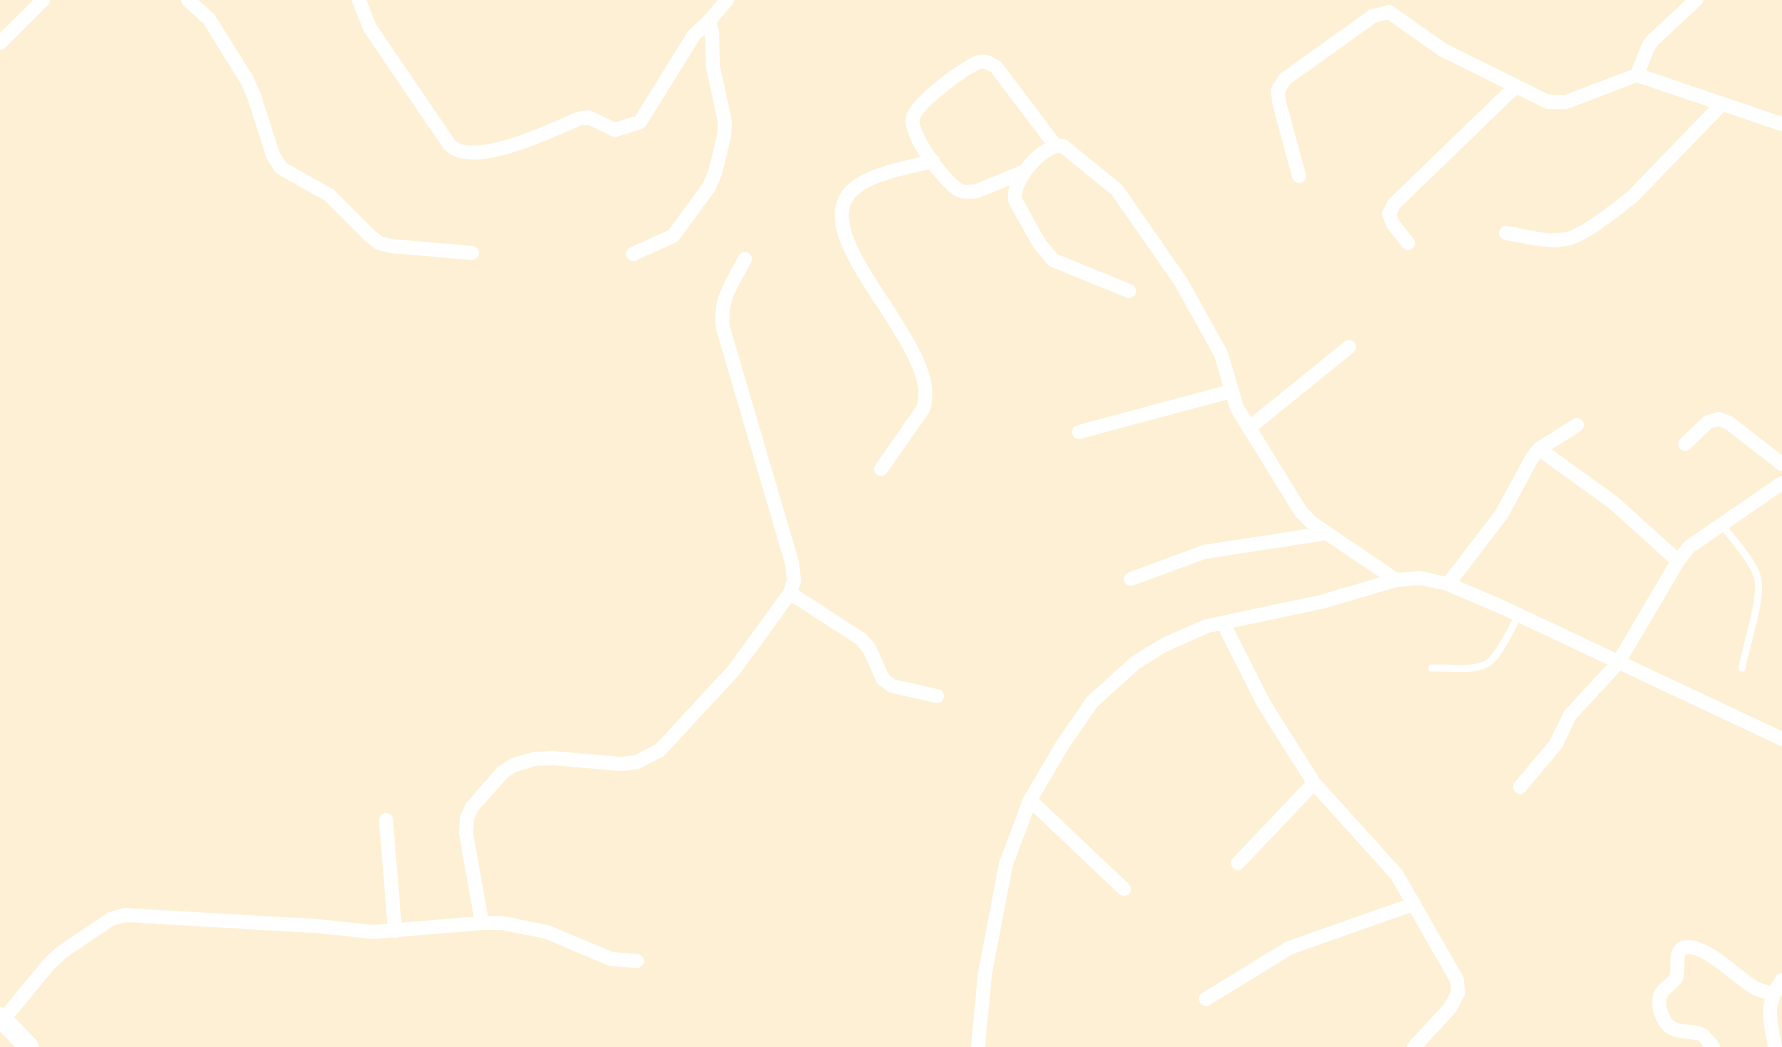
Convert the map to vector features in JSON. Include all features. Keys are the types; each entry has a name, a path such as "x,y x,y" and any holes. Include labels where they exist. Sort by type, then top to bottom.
{"main road":[{"path":"1,1018 28,1047"}],"street":[{"path":"0,43 43,0"},
{"path":"188,0 209,19 247,80 273,155 281,168 329,195 379,243 472,253"},
{"path":"359,0 370,28 449,144 454,150 463,154 513,147 578,119 588,117 615,130 640,122 694,35 727,0"},
{"path":"1637,75 1652,41 1696,0"},
{"path":"1299,176 1279,102 1278,90 1285,80 1387,6 1443,50 1548,102 1566,102 1637,75 1782,124"},
{"path":"633,254 673,236 709,187 715,173 725,122 713,67 712,32 709,21"},
{"path":"1055,145 996,68 987,62 980,62 957,75 919,107 914,115 916,135 950,183 960,191 969,192 1023,172 1055,145 1063,146 1117,190 1181,282 1221,354 1238,408 1301,512 1312,523 1396,580"},
{"path":"1408,243 1389,214 1394,204 1516,86"},
{"path":"1506,234 1555,240 1569,239 1633,196 1722,104"},
{"path":"881,469 923,409 927,399 927,390 911,345 850,248 841,227 842,209 846,198 857,186 870,179 933,161"},
{"path":"1023,172 1014,193 1015,200 1039,243 1053,260 1129,291"},
{"path":"482,923 465,833 467,818 472,807 503,772 514,765 534,759 552,758 622,764 637,762 660,750 734,670 790,593 794,581 792,564 720,314 722,303 745,259"},
{"path":"1249,428 1349,347"},
{"path":"1079,432 1232,391"},
{"path":"1685,444 1708,422 1719,418 1729,423 1782,464"},
{"path":"1448,584 1501,515 1539,449 1577,425"},
{"path":"1539,449 1614,503 1678,561"},
{"path":"1520,788 1556,744 1570,715 1618,663 1678,561 1689,547 1782,483"},
{"path":"1131,579 1204,552 1327,533"},
{"path":"978,1047 986,973 1006,864 1030,800 1063,744 1092,702 1135,663 1164,645 1207,626 1321,602 1396,580 1420,578 1448,584 1518,615 1782,739"},
{"path":"790,593 861,639 870,648 883,679 892,686 937,696"},
{"path":"1223,623 1264,704 1314,783 1397,875 1457,980 1458,993 1450,1008 1414,1047"},
{"path":"1238,863 1314,783"},
{"path":"1030,800 1124,889"},
{"path":"386,820 395,931"},
{"path":"1206,999 1289,948 1414,904"},
{"path":"1,1018 62,952 111,919 125,915 317,926 373,932 502,923 547,932 611,959 637,962"},
{"path":"1713,1047 1703,1035 1672,1029 1664,1019 1659,1001 1660,995 1676,977 1677,956 1680,950 1685,947 1696,948 1726,965 1753,987 1773,994"},
{"path":"1775,1047 1769,1004 1782,980"}],"lane":[{"path":"1721,524 1758,579 1758,593 1742,668"},
{"path":"1432,668 1474,667 1488,663 1497,653 1518,615"}]}
